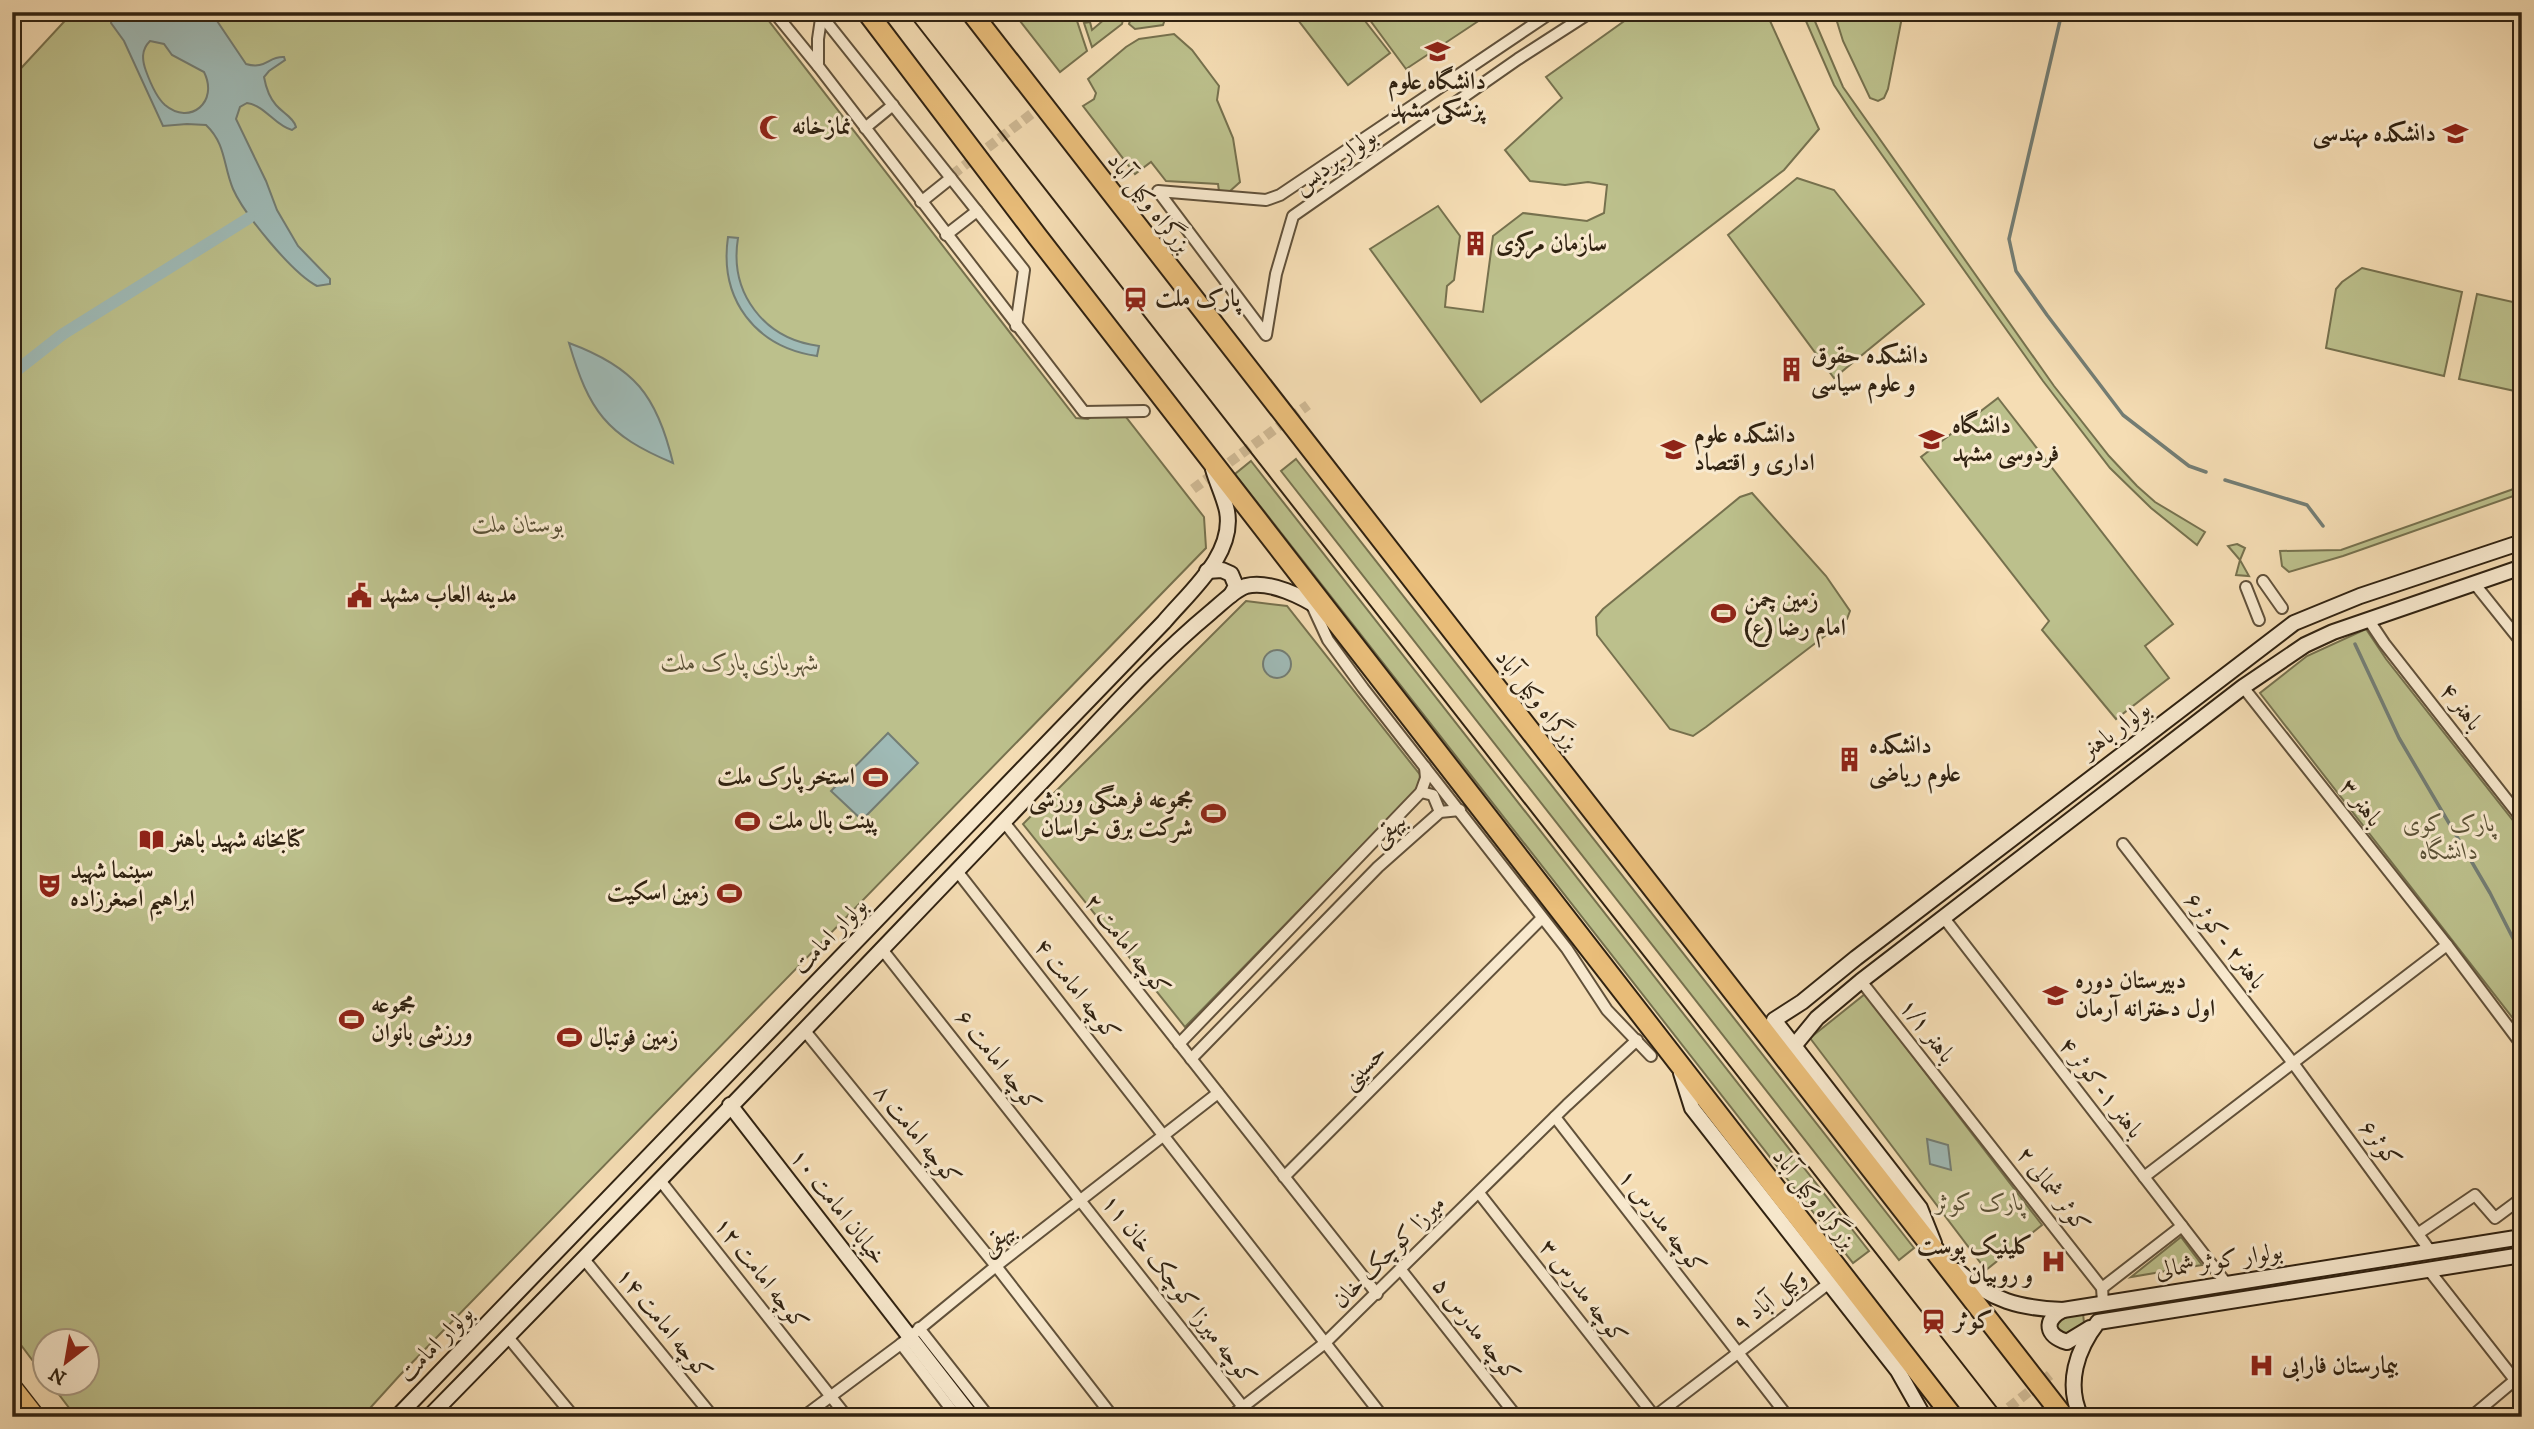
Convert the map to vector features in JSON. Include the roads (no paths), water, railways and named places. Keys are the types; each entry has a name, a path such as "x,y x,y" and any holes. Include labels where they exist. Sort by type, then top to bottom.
{"highway":[{"name":"بزرگراه وکیل آباد","path":"867,12 1209,458 1953,1417"},
{"name":"بزرگراه وکیل آباد","path":"971,12 2064,1417"},
{"path":"1831,1116 1832,1095"}],"main road":[{"path":"12,1385 37,1417"}],"street":[{"path":"774,12 1084,412 1144,411"},
{"name":"بولوار پردیس","path":"1552,12 1280,195 1266,200 1158,191 1266,335 1276,274 1293,216 1518,59 1591,12"},
{"path":"818,66 822,14"},
{"path":"822,14 1024,270 1016,326"},
{"path":"865,128 893,105"},
{"path":"921,202 951,178"},
{"path":"946,234 977,211"},
{"name":"بولوار امامت","path":"397,1417 1164,622 1223,549 1227,512 1209,458"},
{"name":"بولوار باهنر","path":"2522,542 2360,597 2294,624 1979,863 1802,1002 1774,1020 1794,1046 1817,1018 1861,981 2243,687 2305,645 2368,619 2522,567"},
{"path":"1207,571 1222,570 1231,575 1236,586 1231,595"},
{"path":"2263,581 2282,608"},
{"path":"2474,583 2522,643"},
{"name":"بولوار امامت","path":"434,1415 1180,638 1245,586 1263,585 1310,601 1331,615"},
{"path":"2246,587 2259,620"},
{"path":"1310,601 1328,640 1567,949 1607,1010 1651,1056"},
{"name":"باهنر ۴","path":"2368,619 2522,819"},
{"name":"باهنر ۳","path":"2243,687 2447,945 2522,1045"},
{"path":"1179,1044 1421,792 1426,778 1425,768"},
{"name":"بیهقی","path":"1421,792 1433,795 1440,812"},
{"name":"بیهقی","path":"1191,1059 1378,867 1440,812 1460,810"},
{"name":"کوچه امامت ۲","path":"1003,822 1377,1294"},
{"name":"باهنر۲ -کوثر۶","path":"2123,844 2294,1063"},
{"path":"1979,863 1992,880"},
{"name":"کوچه امامت ۴","path":"957,871 1383,1417"},
{"name":"حسینی","path":"1284,1177 1542,918"},
{"name":"باهنر ۱-کوثر ۴","path":"1944,918 2226,1283"},
{"path":"1285,934 1299,949"},
{"path":"2144,1177 2447,945"},
{"name":"کوچه امامت ۶","path":"881,948 1082,1200"},
{"name":"باهنر ۱/۱","path":"1861,981 1961,1107"},
{"path":"1802,1002 1808,1014 1817,1018"},
{"name":"کوچه امامت ۸","path":"805,1031 996,1266 1113,1417"},
{"name":"میرزا کوچک خان","path":"1230,1417 1325,1343 1567,1104 1637,1040"},
{"path":"1794,1046 1920,1208 1939,1253"},
{"name":"کوثر۶","path":"2294,1063 2431,1252"},
{"path":"1679,1065 1692,1108 1898,1371 1924,1417"},
{"name":"بیهقی","path":"803,1417 1218,1093"},
{"name":"خیابان امامت ۱۰","path":"730,1105 972,1417"},
{"name":"کوثر شمالی ۲","path":"1961,1107 2103,1295"},
{"name":"کوچه مدرس ۱","path":"1555,1117 1788,1417"},
{"name":"کوچه امامت ۱۲","path":"659,1179 846,1417"},
{"name":"کوچه مدرس ۳","path":"1479,1193 1654,1417"},
{"path":"2419,1233 2475,1195 2495,1218 2522,1198"},
{"name":"کوچه میرزا کوچک خان ۱۱","path":"1082,1200 1251,1417"},
{"path":"2103,1295 2182,1226"},
{"name":"بولوار کوثر شمالی","path":"1939,1253 1972,1283 1996,1297 2026,1307 2063,1310 2103,1295 2226,1283 2522,1237"},
{"name":"بولوار کوثر شمالی","path":"2098,1322 2522,1255"},
{"name":"کوچه امامت ۱۴","path":"583,1258 713,1417"},
{"path":"2428,1269 2518,1385 2472,1417"},
{"name":"کوچه مدرس ۵","path":"1401,1270 1517,1417"},
{"name":"۹ وکیل آباد","path":"1654,1417 1828,1284"},
{"path":"2063,1310 2053,1315 2049,1323 2056,1339 2067,1342 2098,1322"},
{"path":"2081,1417 2073,1386 2075,1363 2085,1339 2098,1322"},
{"path":"507,1336 573,1417"},
{"path":"910,1336 957,1417"},
{"path":"910,1336 989,1417"}],"water":[{"path":"113,12 211,12 246,64 258,65 284,57 285,60 264,77 271,99 296,127 292,130 286,128 260,108 247,103 240,107 236,119 277,210 298,246 330,279 330,284 317,286 307,279 282,256 258,227 233,189 221,147 206,125 163,126 124,41 111,23","holes":["150,41 164,44 172,55 204,72 208,93 200,108 192,112 174,111 165,105 149,80 143,59 145,48"]},
{"path":"728,237 738,238 739,277 754,310 782,334 799,342 819,346 817,356 795,351 776,342 759,331 746,316 736,300 729,280"},
{"path":"569,343 610,362 639,386 659,419 673,463 631,442 603,418 584,386"},
{"path":"1277,650 1287,654 1291,664 1287,674 1277,678 1267,674 1263,664 1267,654"},
{"name":"استخر پارک ملت","path":"888,733 918,763 862,820 831,791"},
{"path":"1927,1139 1948,1145 1951,1170 1930,1164"}],"waterway":[{"path":"2062,12 2009,239 2016,271 2123,415 2189,466 2206,472"},
{"path":"12,374 63,334 249,218"},
{"path":"2225,480 2307,505 2323,526"},
{"path":"2355,644 2399,738 2490,893 2522,956"}],"tunnel":[{"path":"952,175 1047,102"},
{"path":"1193,489 1308,405"},
{"path":"1997,1417 2050,1375"}],"tram line":[{"path":"907,12 2004,1417"}],"place":[{"name":"دانشگاه علوم پزشکی مشهد","path":"1437,51"},
{"name":"نمازخانه","path":"772,127"},
{"name":"دانشکده مهندسی","path":"2456,134"},
{"name":"سازمان مرکزی","path":"1476,244"},
{"name":"پارک ملت","path":"1135,299"},
{"name":"دانشکده حقوق و علوم سیاسی","path":"1791,370"},
{"name":"دانشگاه فردوسی مشهد","path":"1932,440"},
{"name":"دانشکده علوم اداری و اقتصاد","path":"1674,449"},
{"name":"مدينه العاب مشهد","path":"359,595"},
{"name":"زمین چمن امام رضا (ع)","path":"1724,614"},
{"name":"دانشکده علوم ریاضی","path":"1849,760"},
{"name":"استخر پارک ملت","path":"875,777"},
{"name":"مجموعه فرهنگی ورزشی شرکت برق خراسان","path":"1213,814"},
{"name":"پینت بال ملت","path":"748,821"},
{"name":"کتابخانه شهید باهنر","path":"151,840"},
{"name":"سینما شهید ابراهیم اصغرزاده","path":"50,885"},
{"name":"زمین اسکیت","path":"729,893"},
{"name":"دبیرستان دوره اول دخترانه آرمان","path":"2055,995"},
{"name":"مجموعه ورزشی بانوان","path":"351,1019"},
{"name":"زمین فوتبال","path":"569,1038"},
{"name":"کلینیک پوست و روبیان","path":"2053,1261"},
{"name":"کوثر","path":"1934,1321"},
{"name":"بیمارستان فارابی","path":"2262,1366"}],"park label":[{"name":"بوستان ملت","path":"518,525"},
{"name":"شهربازی پارک ملت","path":"740,663"},
{"name":"پارک کوی دانشگاه","path":"2449,838"},
{"name":"پارک کوثر","path":"1980,1203"}]}
